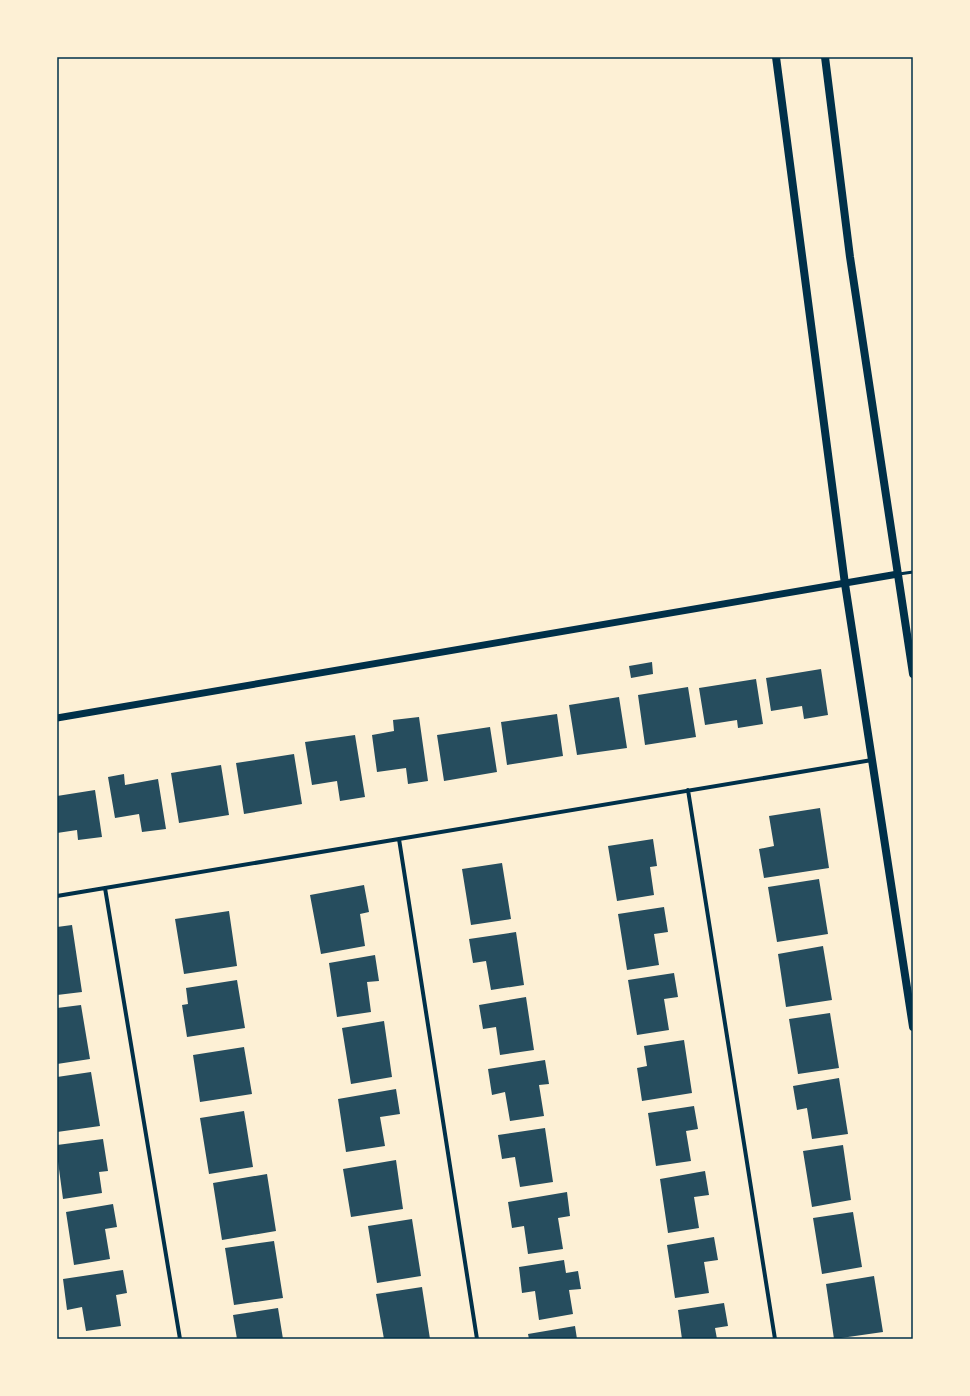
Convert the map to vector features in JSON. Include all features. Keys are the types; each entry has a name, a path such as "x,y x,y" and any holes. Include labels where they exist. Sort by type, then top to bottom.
{"main road":[{"path":"776,57 845,584 913,1027"},
{"path":"825,57 850,257 913,674"}],"street":[{"path":"57,718 898,574"},
{"path":"57,896 872,760"},
{"path":"688,790 775,1339"},
{"path":"400,839 477,1339"},
{"path":"105,888 180,1339"}],"lane":[{"path":"898,574 913,572"}],"building":[{"path":"652,662 653,674 631,678 629,666"},
{"path":"821,669 828,715 804,719 802,706 771,711 766,678"},
{"path":"756,679 763,724 738,728 737,720 705,725 699,688"},
{"path":"688,687 696,737 645,745 638,695"},
{"path":"619,697 627,748 577,755 569,705"},
{"path":"557,714 563,756 507,765 501,722"},
{"path":"419,717 428,781 408,784 406,768 377,772 372,735 394,731 393,720"},
{"path":"490,727 497,772 444,781 437,735"},
{"path":"355,735 365,797 340,801 337,781 312,785 305,742"},
{"path":"294,754 302,804 244,814 236,763"},
{"path":"221,765 229,815 179,823 171,773"},
{"path":"124,774 125,785 158,779 166,829 142,832 139,814 115,818 108,777"},
{"path":"95,790 102,837 78,840 77,830 57,833 57,796"},
{"path":"820,808 829,868 764,878 759,849 774,846 769,816"},
{"path":"653,839 657,866 650,867 654,895 617,901 608,846"},
{"path":"502,863 511,919 471,925 462,869"},
{"path":"819,879 828,934 777,942 768,887"},
{"path":"364,885 369,912 360,914 365,946 321,954 310,895"},
{"path":"664,907 668,932 654,934 659,965 627,970 618,914"},
{"path":"229,911 237,966 184,974 175,919"},
{"path":"72,925 82,992 57,995 57,927"},
{"path":"516,932 524,985 491,990 486,961 473,963 469,939"},
{"path":"823,946 832,1000 786,1007 778,954"},
{"path":"375,955 379,981 367,982 371,1012 337,1017 329,963"},
{"path":"674,973 678,997 664,999 669,1030 637,1035 628,980"},
{"path":"237,980 245,1028 187,1037 182,1005 188,1004 186,988"},
{"path":"526,997 534,1050 500,1055 496,1027 483,1029 479,1005"},
{"path":"81,1005 90,1059 57,1064 57,1008"},
{"path":"830,1013 839,1068 798,1074 789,1019"},
{"path":"384,1021 392,1077 351,1084 342,1028"},
{"path":"684,1040 692,1093 642,1101 637,1068 647,1066 644,1046"},
{"path":"244,1047 252,1094 200,1102 193,1055"},
{"path":"545,1060 549,1084 539,1085 544,1116 510,1121 505,1092 492,1095 488,1069"},
{"path":"91,1072 100,1126 57,1132 57,1077"},
{"path":"839,1078 848,1134 812,1139 807,1108 797,1110 793,1086"},
{"path":"396,1089 400,1114 380,1117 385,1146 346,1152 338,1099"},
{"path":"694,1106 698,1129 686,1131 691,1161 656,1166 648,1113"},
{"path":"244,1111 253,1167 209,1174 200,1118"},
{"path":"545,1128 553,1182 520,1187 515,1157 502,1159 498,1135"},
{"path":"103,1139 108,1171 99,1172 102,1193 63,1199 57,1145"},
{"path":"843,1145 851,1200 812,1207 803,1151"},
{"path":"396,1160 403,1209 351,1217 343,1169"},
{"path":"705,1171 709,1195 694,1197 699,1228 668,1233 660,1179"},
{"path":"267,1174 276,1231 222,1240 213,1183"},
{"path":"567,1192 570,1216 558,1218 563,1249 528,1254 524,1226 512,1228 508,1202"},
{"path":"113,1204 117,1227 105,1229 110,1259 74,1265 66,1212"},
{"path":"853,1212 862,1267 822,1274 813,1218"},
{"path":"412,1219 421,1276 377,1283 368,1226"},
{"path":"714,1237 718,1260 704,1262 709,1293 675,1298 667,1245"},
{"path":"274,1241 283,1298 234,1305 225,1248"},
{"path":"564,1260 566,1273 578,1271 581,1289 569,1290 573,1314 539,1320 535,1291 522,1293 519,1267"},
{"path":"123,1270 127,1293 116,1295 121,1326 86,1331 82,1307 67,1310 63,1279"},
{"path":"874,1276 883,1332 834,1339 826,1284"},
{"path":"422,1287 430,1339 384,1339 376,1294"},
{"path":"724,1303 728,1326 715,1328 717,1339 682,1339 678,1310"},
{"path":"278,1308 283,1339 237,1339 233,1315"},
{"path":"575,1326 577,1339 529,1339 528,1334"}]}
